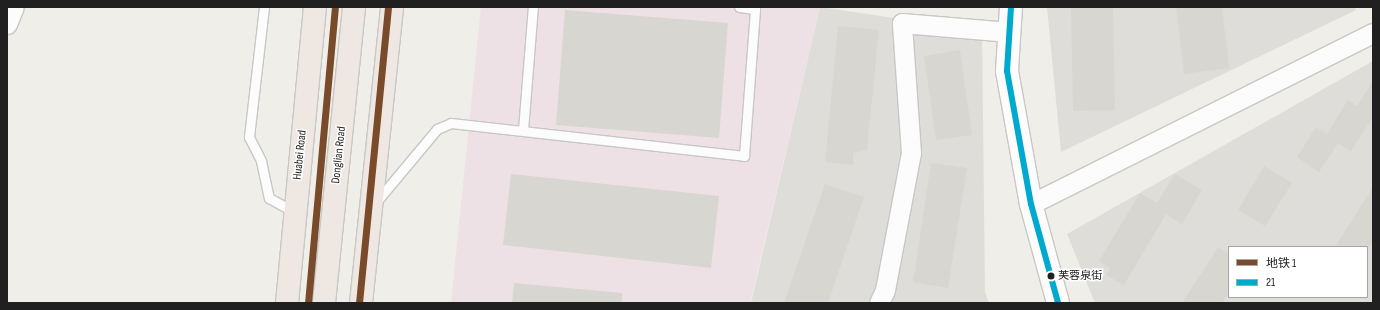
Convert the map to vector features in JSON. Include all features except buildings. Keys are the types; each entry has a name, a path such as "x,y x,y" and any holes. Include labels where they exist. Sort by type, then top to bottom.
{"highway":[{"name":"Huabei Road","path":"287,303 294,212 315,7"},
{"name":"Donglian Road","path":"324,303 354,7"},
{"path":"361,303 392,7"}],"street":[{"path":"7,24 14,7"},
{"path":"1012,7 1007,71 1031,204 1058,303"},
{"path":"879,303 885,290 911,153 902,23 1010,32"},
{"path":"1031,204 1373,33"}],"lane":[{"path":"264,7 249,137 261,161 269,198 294,212"},
{"path":"524,130 533,7"},
{"path":"371,207 437,129 451,123 524,130 744,156 755,9 739,7"}],"shaded area":[{"path":"481,7 820,7 750,303 451,303"},
{"path":"820,7 982,31 985,292 989,303 751,303"},
{"path":"1047,7 1355,7 1356,10 1061,152"},
{"path":"1373,61 1373,303 1095,303 1067,234"}],"metro line":[{"name":"1","path":"308,303 335,7"},
{"name":"1","path":"359,303 388,7"}],"transit line":[{"name":"21","path":"1011,7 1007,71 1031,204 1058,303"}],"place":[{"name":"芙蓉泉街","path":"1051,276"}]}
